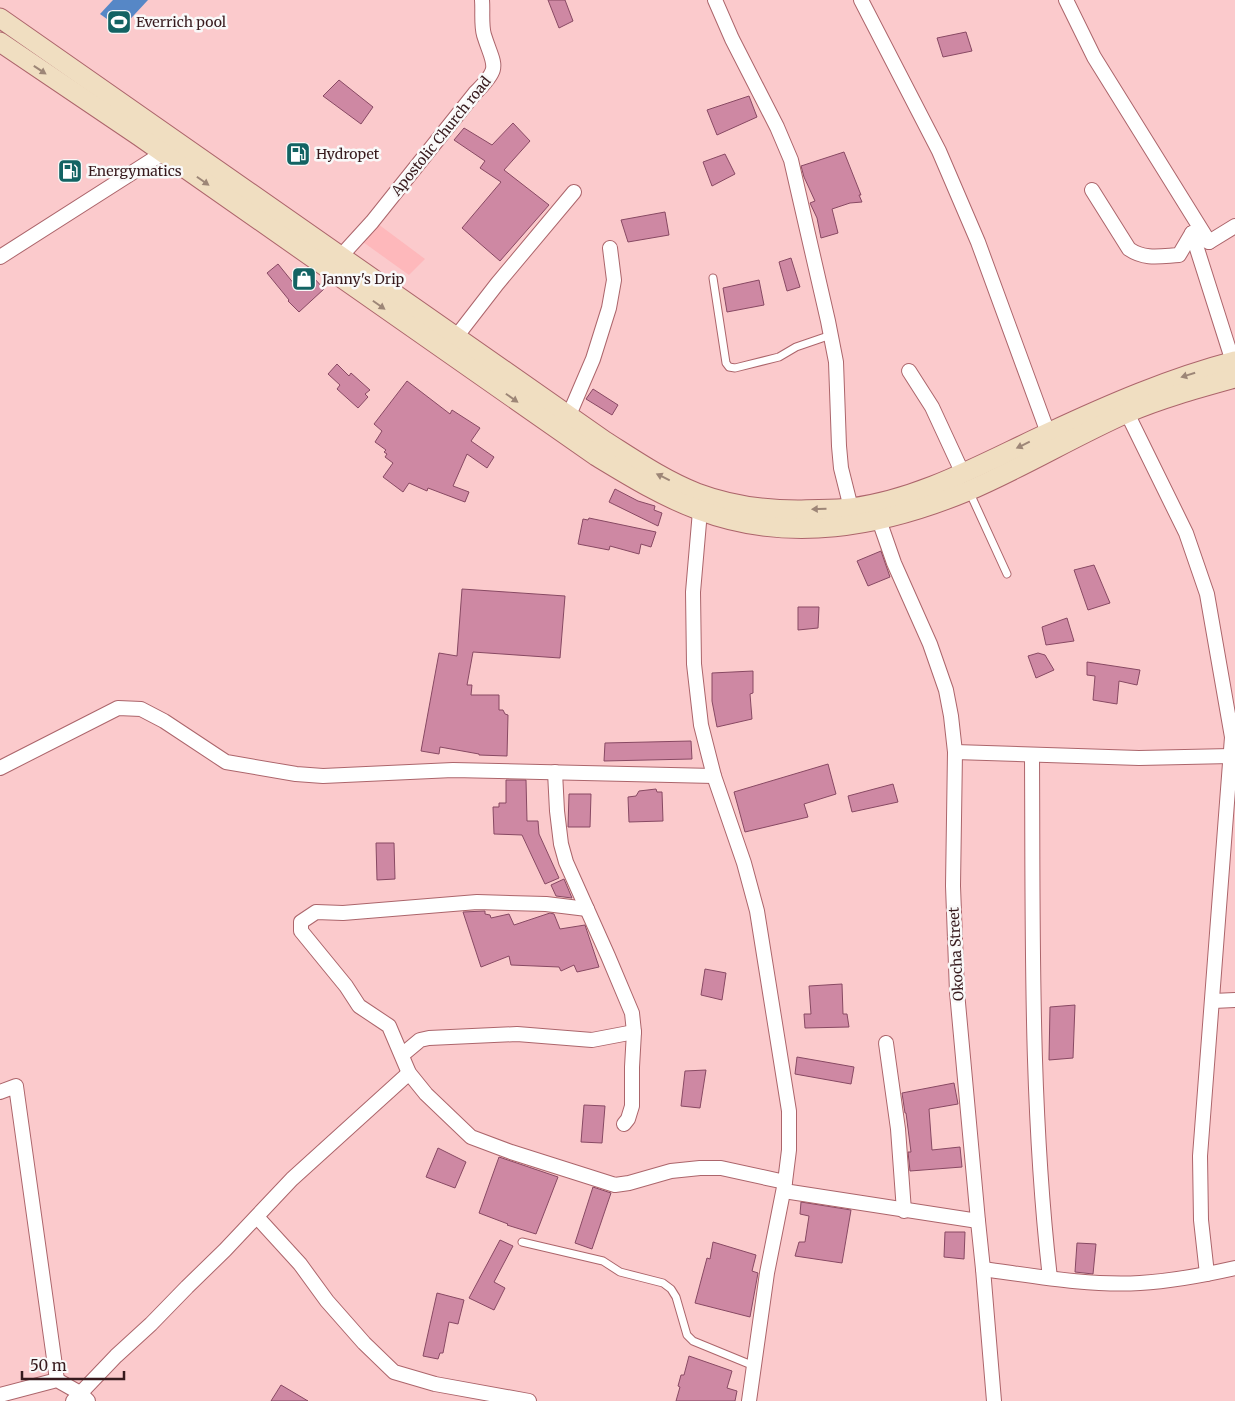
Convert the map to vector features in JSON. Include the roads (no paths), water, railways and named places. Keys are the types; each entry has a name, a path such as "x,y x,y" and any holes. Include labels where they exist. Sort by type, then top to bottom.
{"main road":[{"path":"0,18 569,416 656,474 698,493 754,508 776,510 851,508 966,482 1127,413 1190,390 1234,367"},
{"path":"0,42 163,153 596,456 647,487 700,511 750,524 775,528 815,529 879,520 916,510 1048,433 1126,398 1172,380 1234,367"}],"street":[{"name":"Apostolic Church road","path":"341,256 372,222 490,78 494,70 494,60 483,33 482,0"},
{"path":"715,0 732,39 777,127 791,160 836,362 841,468 851,508"},
{"path":"861,0 939,151 978,242 1048,433"},
{"path":"1066,0 1094,57 1209,242"},
{"path":"0,257 163,153"},
{"path":"1092,190 1128,249 1136,254 1148,258 1179,255 1192,233"},
{"path":"456,336 574,192"},
{"path":"1209,242 1235,226"},
{"path":"1192,233 1209,242"},
{"path":"1192,233 1234,367"},
{"path":"569,416 593,359 609,308 614,280 610,248"},
{"path":"909,371 932,408 966,482"},
{"path":"1127,413 1186,533 1207,594 1234,737 1200,1156 1201,1220 1207,1274"},
{"path":"700,511 693,592 694,664 700,725 714,776 744,863 757,911 789,1111 789,1150 785,1186 767,1273 749,1401"},
{"name":"Okocha Street","path":"879,520 894,563 930,644 946,690 955,752 953,886 957,992 984,1269 994,1401"},
{"path":"0,768 118,708 141,709 164,721 226,762 296,774 323,776 453,770 714,776"},
{"path":"955,752 1138,758 1231,756"},
{"path":"1032,756 1033,1044 1042,1211 1050,1278"},
{"path":"555,772 561,844 566,862 632,1013 634,1032 632,1106 628,1119 624,1124"},
{"path":"587,909 546,904 477,902 343,913 316,912 301,922 301,931 346,986 359,1006 389,1026 409,1073 426,1094 471,1137 511,1152 615,1185 629,1183 671,1170 721,1168 785,1186 904,1211 978,1221"},
{"path":"1213,1001 1235,1000"},
{"path":"402,1055 420,1040 429,1038 518,1034 592,1040 634,1032"},
{"path":"886,1043 898,1129 904,1211"},
{"path":"0,1092 16,1086 57,1380 80,1398 292,1179 409,1073"},
{"path":"258,1216 300,1264 339,1315 394,1372 435,1384 529,1401"},
{"path":"984,1269 1050,1278 1140,1283 1207,1274 1235,1268"},
{"path":"0,1394 57,1380"}],"lane":[{"path":"713,278 726,363 729,366 736,368 779,357 796,346 831,335"},
{"path":"966,482 1007,574"},
{"path":"522,1242 602,1261 620,1272 663,1283 671,1289 676,1297 687,1335 693,1341 754,1366"}],"water":[{"name":"Everrich pool","path":"113,0 148,0 121,29 100,14"}],"place":[{"name":"Everrich pool","path":"119,22"},
{"name":"Hydropet","path":"298,154"},
{"name":"Energymatics","path":"70,171"},
{"name":"Janny's Drip","path":"304,279"}]}
